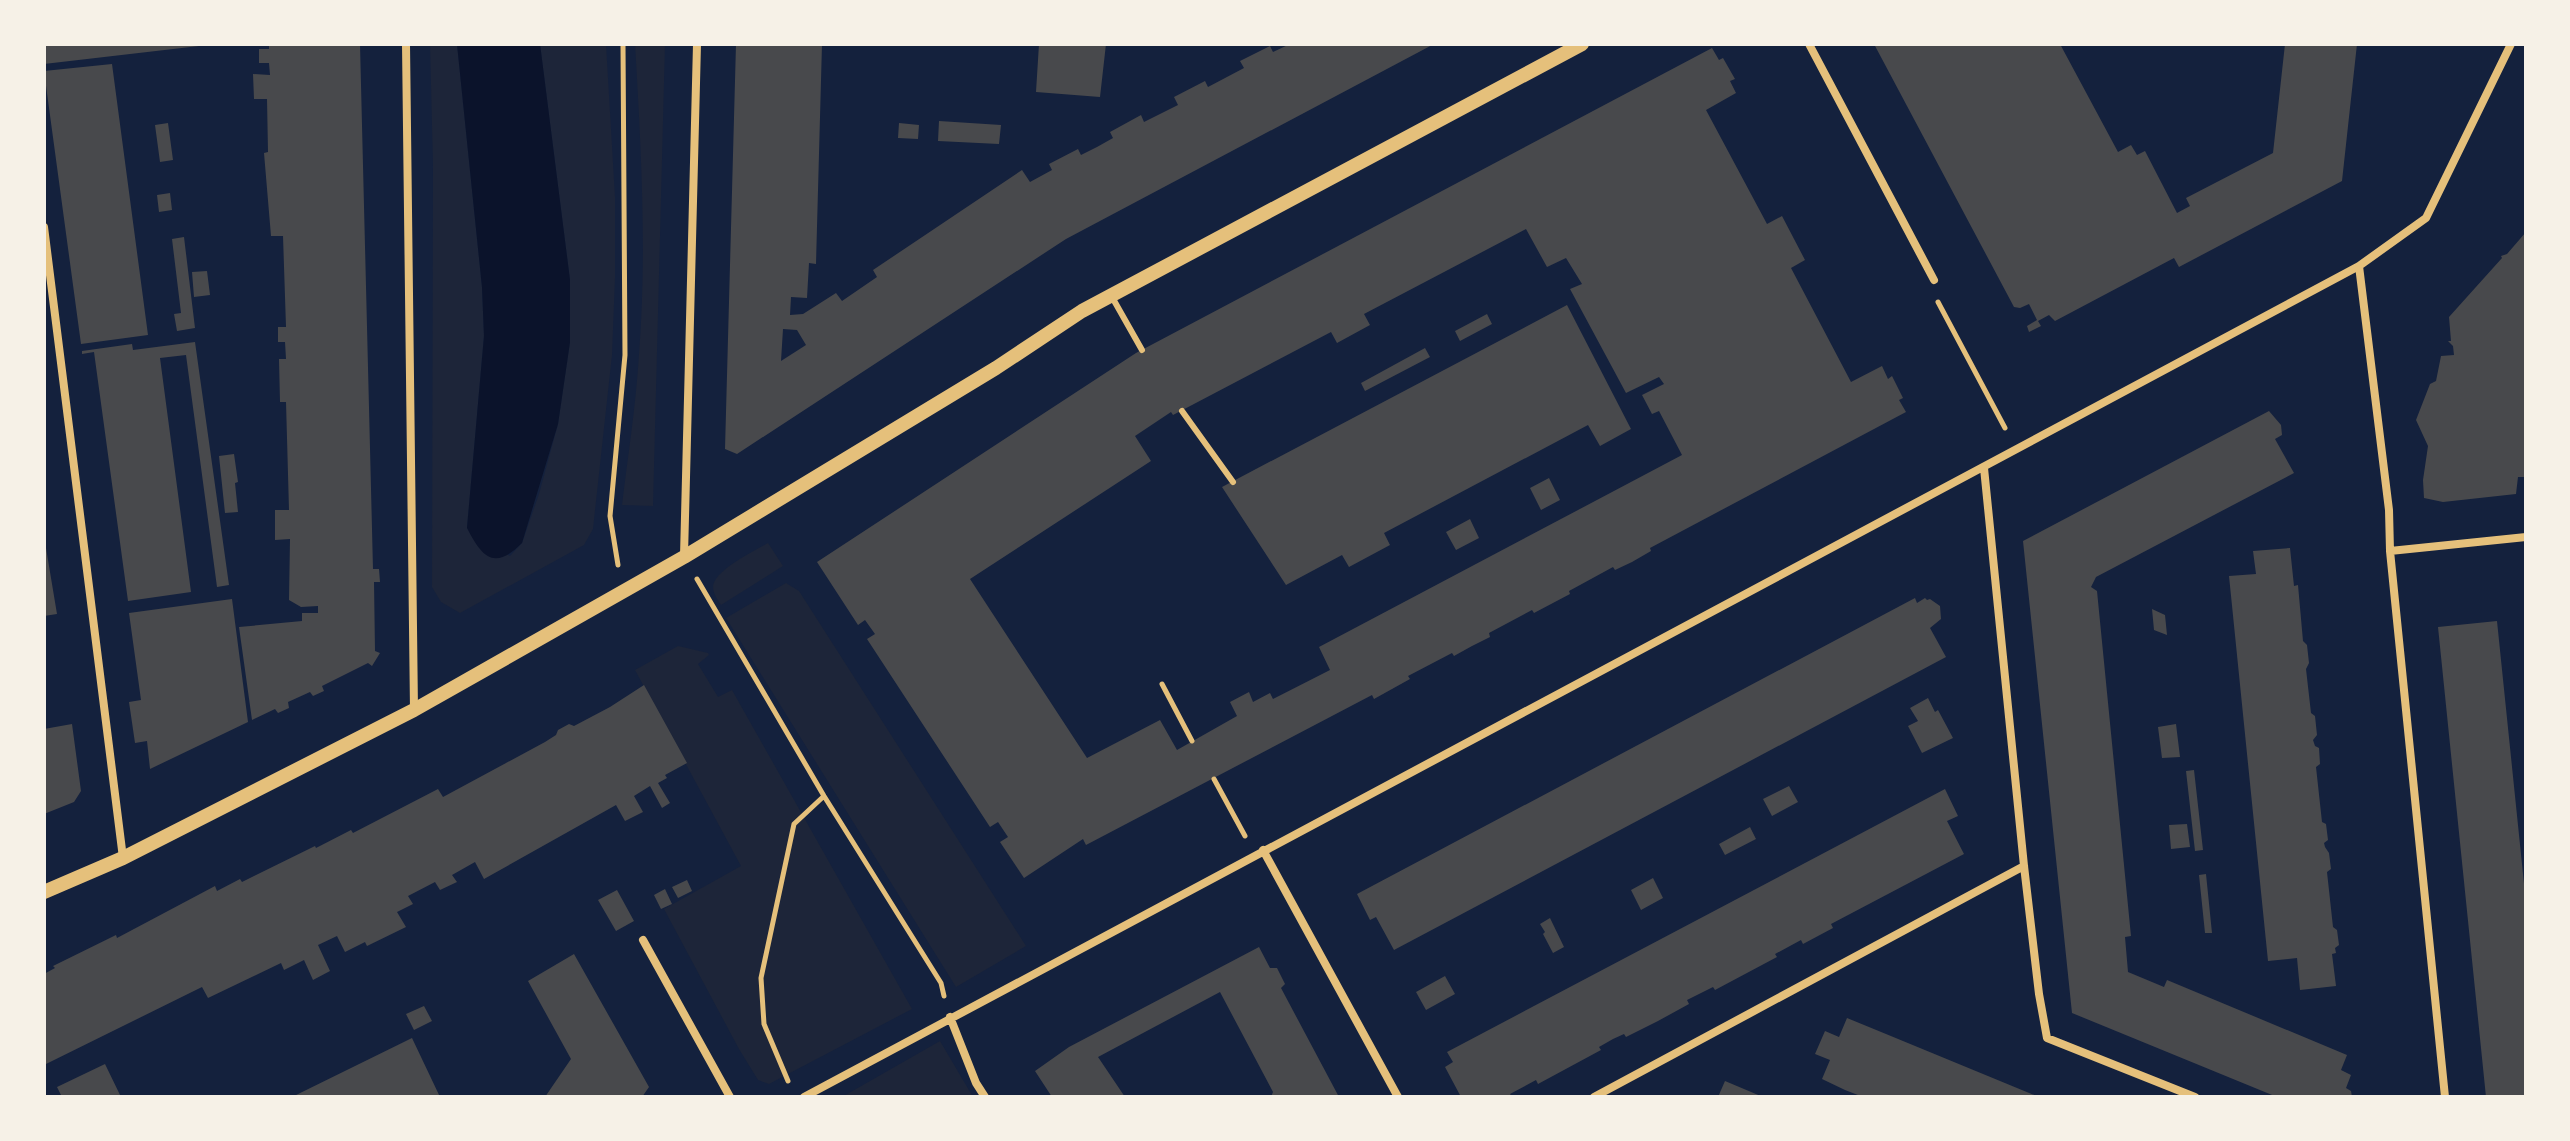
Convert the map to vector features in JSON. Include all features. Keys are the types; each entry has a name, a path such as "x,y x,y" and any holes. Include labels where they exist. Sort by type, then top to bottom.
{"street":[{"path":"406,44 414,710"},
{"path":"684,557 697,44"},
{"path":"44,892 123,858 414,710 684,557 1111,296 1582,44"},
{"path":"1809,44 1934,280"},
{"path":"804,1097 2359,266 2426,218 2511,44"},
{"path":"44,227 123,858"},
{"path":"2359,266 2389,510 2390,551 2445,1097"},
{"path":"1984,468 2024,866 2047,1038 2195,1097"},
{"path":"2390,551 2526,537"},
{"path":"1259,852 1398,1097"},
{"path":"1594,1097 2024,866"},
{"path":"643,940 730,1097"},
{"path":"950,1017 976,1083 985,1097"}],"lane":[{"path":"1111,296 1142,350"},
{"path":"1182,411 1233,482"}],"path":[{"path":"622,593 610,516 625,355 623,44"},
{"path":"1934,280 1937,299 2017,450"},
{"path":"684,557 824,796 941,983 950,1017"},
{"path":"1162,684 1192,741"},
{"path":"1214,779 1259,852"},
{"path":"790,1085 764,1024 761,978 794,824 824,796"}],"shaded area":[{"path":"430,44 457,44 482,287 484,336 467,528 510,556 522,543 539,494 558,424 570,342 570,280 540,44 606,44 615,197 612,355 593,529 584,545 460,613 441,602 432,587 433,166"},
{"path":"457,44 540,44 570,280 570,342 558,424 522,543 504,557 496,558 478,547 467,528 484,336 482,287"},
{"path":"635,44 665,44 653,506 622,505 638,373 643,277"},
{"path":"768,543 783,566 721,605 713,587 720,574"},
{"path":"786,583 799,591 1026,946 956,987 726,618"},
{"path":"678,646 708,653 698,664 718,697 732,690 912,1009 769,1084 758,1080 739,1049 664,909 741,866 635,670"},
{"path":"940,1041 973,1097 842,1097"}],"building":[{"path":"44,44 199,44 199,46 44,64"},
{"path":"269,44 360,44 373,569 379,569 380,582 374,582 375,651 380,653 372,666 368,663 322,686 324,691 313,696 310,692 288,702 289,708 278,713 275,709 252,720 239,627 302,621 302,613 318,613 318,606 301,607 289,600 290,539 275,540 275,510 289,510 286,402 280,402 279,359 286,359 285,342 278,342 278,327 286,327 283,236 271,236 264,153 268,152 267,99 254,99 253,74 270,75 269,63 259,63 259,49 269,49"},
{"path":"736,44 822,44 816,264 809,263 807,298 791,297 790,315 803,314 836,293 842,301 877,277 873,270 1022,170 1030,182 1052,170 1049,164 1078,149 1081,155 1097,147 1113,138 1110,132 1141,115 1144,122 1178,105 1174,97 1205,81 1208,87 1244,68 1240,61 1270,46 1273,52 1290,44 1434,44 1066,239 737,454 725,449","holes":["783,329 797,330 806,345 781,361"]},
{"path":"1039,44 1106,44 1100,97 1036,92"},
{"path":"1874,44 2060,44 2118,152 2131,145 2137,155 2145,151 2177,213 2190,206 2186,198 2273,153 2285,44 2357,44 2342,181 2179,267 2174,258 2055,321 2049,315 2038,321 2041,326 2029,332 2027,326 2037,320 2029,304 2014,307"},
{"path":"1712,48 1719,60 1723,58 1735,79 1730,81 1736,93 1706,110 1767,224 1782,216 1805,260 1791,268 1851,382 1882,366 1888,379 1892,376 1906,412 1650,548 1651,551 1632,562 1615,570 1613,567 1569,591 1570,594 1489,633 1490,637 1408,676 1410,679 1374,699 1372,695 1086,845 1083,839 1024,878 1000,842 1008,837 998,822 990,827 867,639 875,634 865,620 858,625 817,562 1136,353","holes":["1526,229 1547,267 1566,258 1582,284 1570,289 1626,393 1659,377 1664,384 1642,395 1652,414 1659,411 1682,455 1319,647 1330,670 1273,699 1270,693 1253,702 1249,692 1230,702 1237,716 1177,750 1160,720 1087,758 970,579 1151,461 1135,436 1171,412 1173,415 1331,332 1337,343 1370,325 1364,314"]},
{"path":"112,64 148,335 81,344 44,71"},
{"path":"939,121 1001,125 999,144 938,141"},
{"path":"168,123 173,160 160,162 155,125"},
{"path":"899,123 919,125 918,139 898,138"},
{"path":"170,193 172,210 159,212 157,195"},
{"path":"2526,232 2526,477 2518,477 2516,494 2443,502 2424,498 2428,446 2416,420 2430,384 2436,381 2441,356 2454,355 2453,346 2448,341 2451,341 2449,317 2501,256 2507,254"},
{"path":"184,237 195,328 177,331 174,314 181,313 172,239"},
{"path":"207,271 210,295 194,297 192,272"},
{"path":"1567,305 1631,429 1600,446 1588,425 1384,533 1390,545 1349,567 1342,555 1286,585 1222,487"},
{"path":"1487,314 1492,324 1460,341 1455,331"},
{"path":"195,342 229,585 217,587 186,355 160,358 191,592 128,601 94,352 82,354 82,351 132,344 133,350"},
{"path":"1425,348 1430,357 1365,391 1361,383"},
{"path":"2269,411 2281,425 2282,435 2275,439 2294,473 2096,577 2091,587 2097,591 2131,936 2125,937 2128,972 2164,987 2167,980 2347,1055 2341,1070 2351,1075 2346,1088 2351,1091 2352,1097 2277,1097 2072,1013 2023,541"},
{"path":"234,454 238,512 225,513 219,456"},
{"path":"1549,478 1560,500 1541,510 1530,488"},
{"path":"1470,519 1479,538 1456,550 1446,532"},
{"path":"44,536 57,614 44,616"},
{"path":"2290,548 2294,586 2298,585 2303,641 2307,645 2309,663 2306,669 2317,735 2313,740 2319,748 2320,764 2316,767 2322,822 2326,824 2328,840 2324,843 2331,869 2327,872 2333,927 2337,930 2339,945 2335,948 2336,953 2332,954 2336,986 2300,990 2297,958 2268,961 2229,576 2256,574 2253,551"},
{"path":"1915,598 1917,603 1925,598 1940,606 1941,619 1930,628 1946,657 1394,950 1376,917 1370,920 1357,894"},
{"path":"232,599 248,722 150,769 147,741 135,743 129,702 141,700 129,613"},
{"path":"2152,609 2165,615 2167,635 2154,630"},
{"path":"2497,621 2526,903 2526,1097 2486,1097 2438,627"},
{"path":"644,685 687,763 665,775 667,778 658,783 670,803 662,808 650,786 634,796 643,812 625,821 616,805 484,879 475,862 452,875 457,882 440,890 435,882 408,896 413,904 397,912 406,927 367,946 365,942 345,952 337,936 318,945 330,971 313,980 304,960 284,970 281,963 208,998 202,987 44,1065 44,974 55,968 53,966 116,935 117,938 215,886 217,891 240,879 242,882 351,830 353,833 438,789 443,797 545,742 569,724 574,726 610,707"},
{"path":"1928,698 1953,738 1922,753 1908,726 1918,721 1910,708"},
{"path":"72,724 81,791 74,802 44,814 44,729"},
{"path":"2176,724 2180,757 2162,758 2158,727"},
{"path":"2194,770 2203,850 2195,851 2186,771"},
{"path":"1789,786 1798,802 1772,816 1763,799"},
{"path":"1945,789 1958,816 1947,821 1964,854 1831,924 1833,928 1803,944 1801,940 1775,954 1777,957 1715,990 1713,987 1687,1000 1689,1004 1658,1021 1626,1037 1624,1034 1613,1039 1599,1047 1601,1050 1538,1084 1536,1080 1510,1094 1512,1097 1461,1097 1445,1067 1453,1062 1447,1052"},
{"path":"2187,824 2190,847 2171,849 2169,825"},
{"path":"1750,827 1756,839 1725,855 1719,844"},
{"path":"2206,874 2212,933 2205,933 2199,875"},
{"path":"1653,878 1663,898 1641,910 1631,890"},
{"path":"687,880 692,891 678,898 672,887"},
{"path":"665,889 672,904 661,909 654,895"},
{"path":"617,890 634,921 616,931 598,900"},
{"path":"1550,918 1564,947 1553,953 1540,924"},
{"path":"1259,947 1270,968 1277,968 1285,984 1281,988 1339,1097 1271,1097 1273,1092 1220,992 1098,1057 1125,1097 1052,1097 1035,1071 1069,1047"},
{"path":"574,954 649,1087 642,1097 545,1097 571,1059 528,981"},
{"path":"1445,976 1455,994 1426,1010 1416,992"},
{"path":"424,1006 432,1021 414,1030 406,1014"},
{"path":"1847,1018 2039,1097 1863,1097 1845,1090 1822,1079 1830,1060 1815,1054 1825,1031 1839,1037"},
{"path":"412,1038 440,1097 292,1097"},
{"path":"105,1064 121,1097 62,1097 57,1087"},
{"path":"1725,1081 1763,1097 1718,1097"}]}
